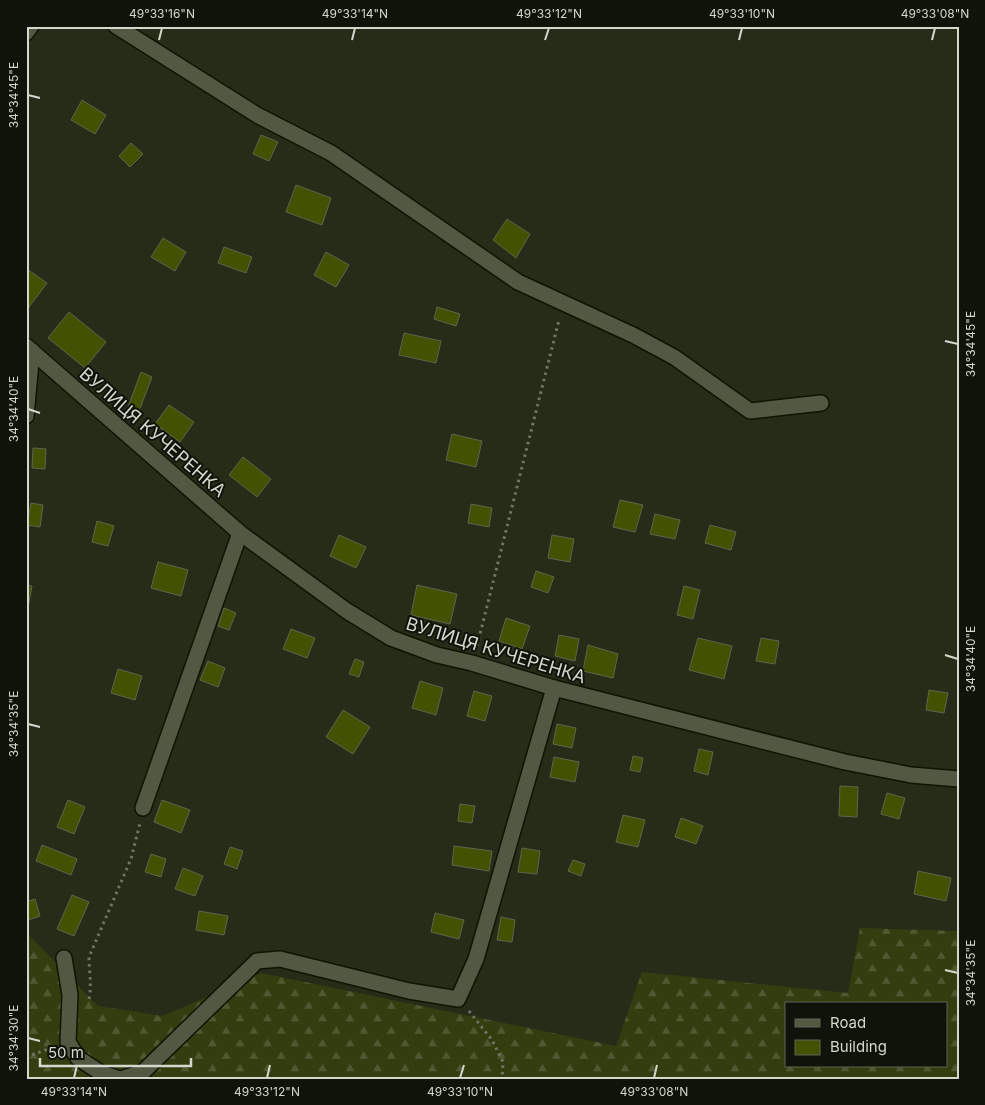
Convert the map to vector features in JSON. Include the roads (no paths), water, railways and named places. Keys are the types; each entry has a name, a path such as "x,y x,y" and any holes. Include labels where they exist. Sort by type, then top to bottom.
{"street":[{"path":"26,33 31,26"},
{"path":"116,26 256,114 331,153 518,282 633,335 674,358 750,411 822,403"},
{"path":"26,416 29,348"},
{"name":"ВУЛИЦЯ КУЧЕРЕНКА","path":"29,348 240,533 347,611 391,638 437,655 472,663 554,688 845,762 911,774 959,779"},
{"path":"143,808 240,533"},
{"path":"64,958 70,995 68,1042 78,1058 101,1073 121,1079 142,1072 257,961 280,959 409,991 458,1000 476,959 554,688"}]}
